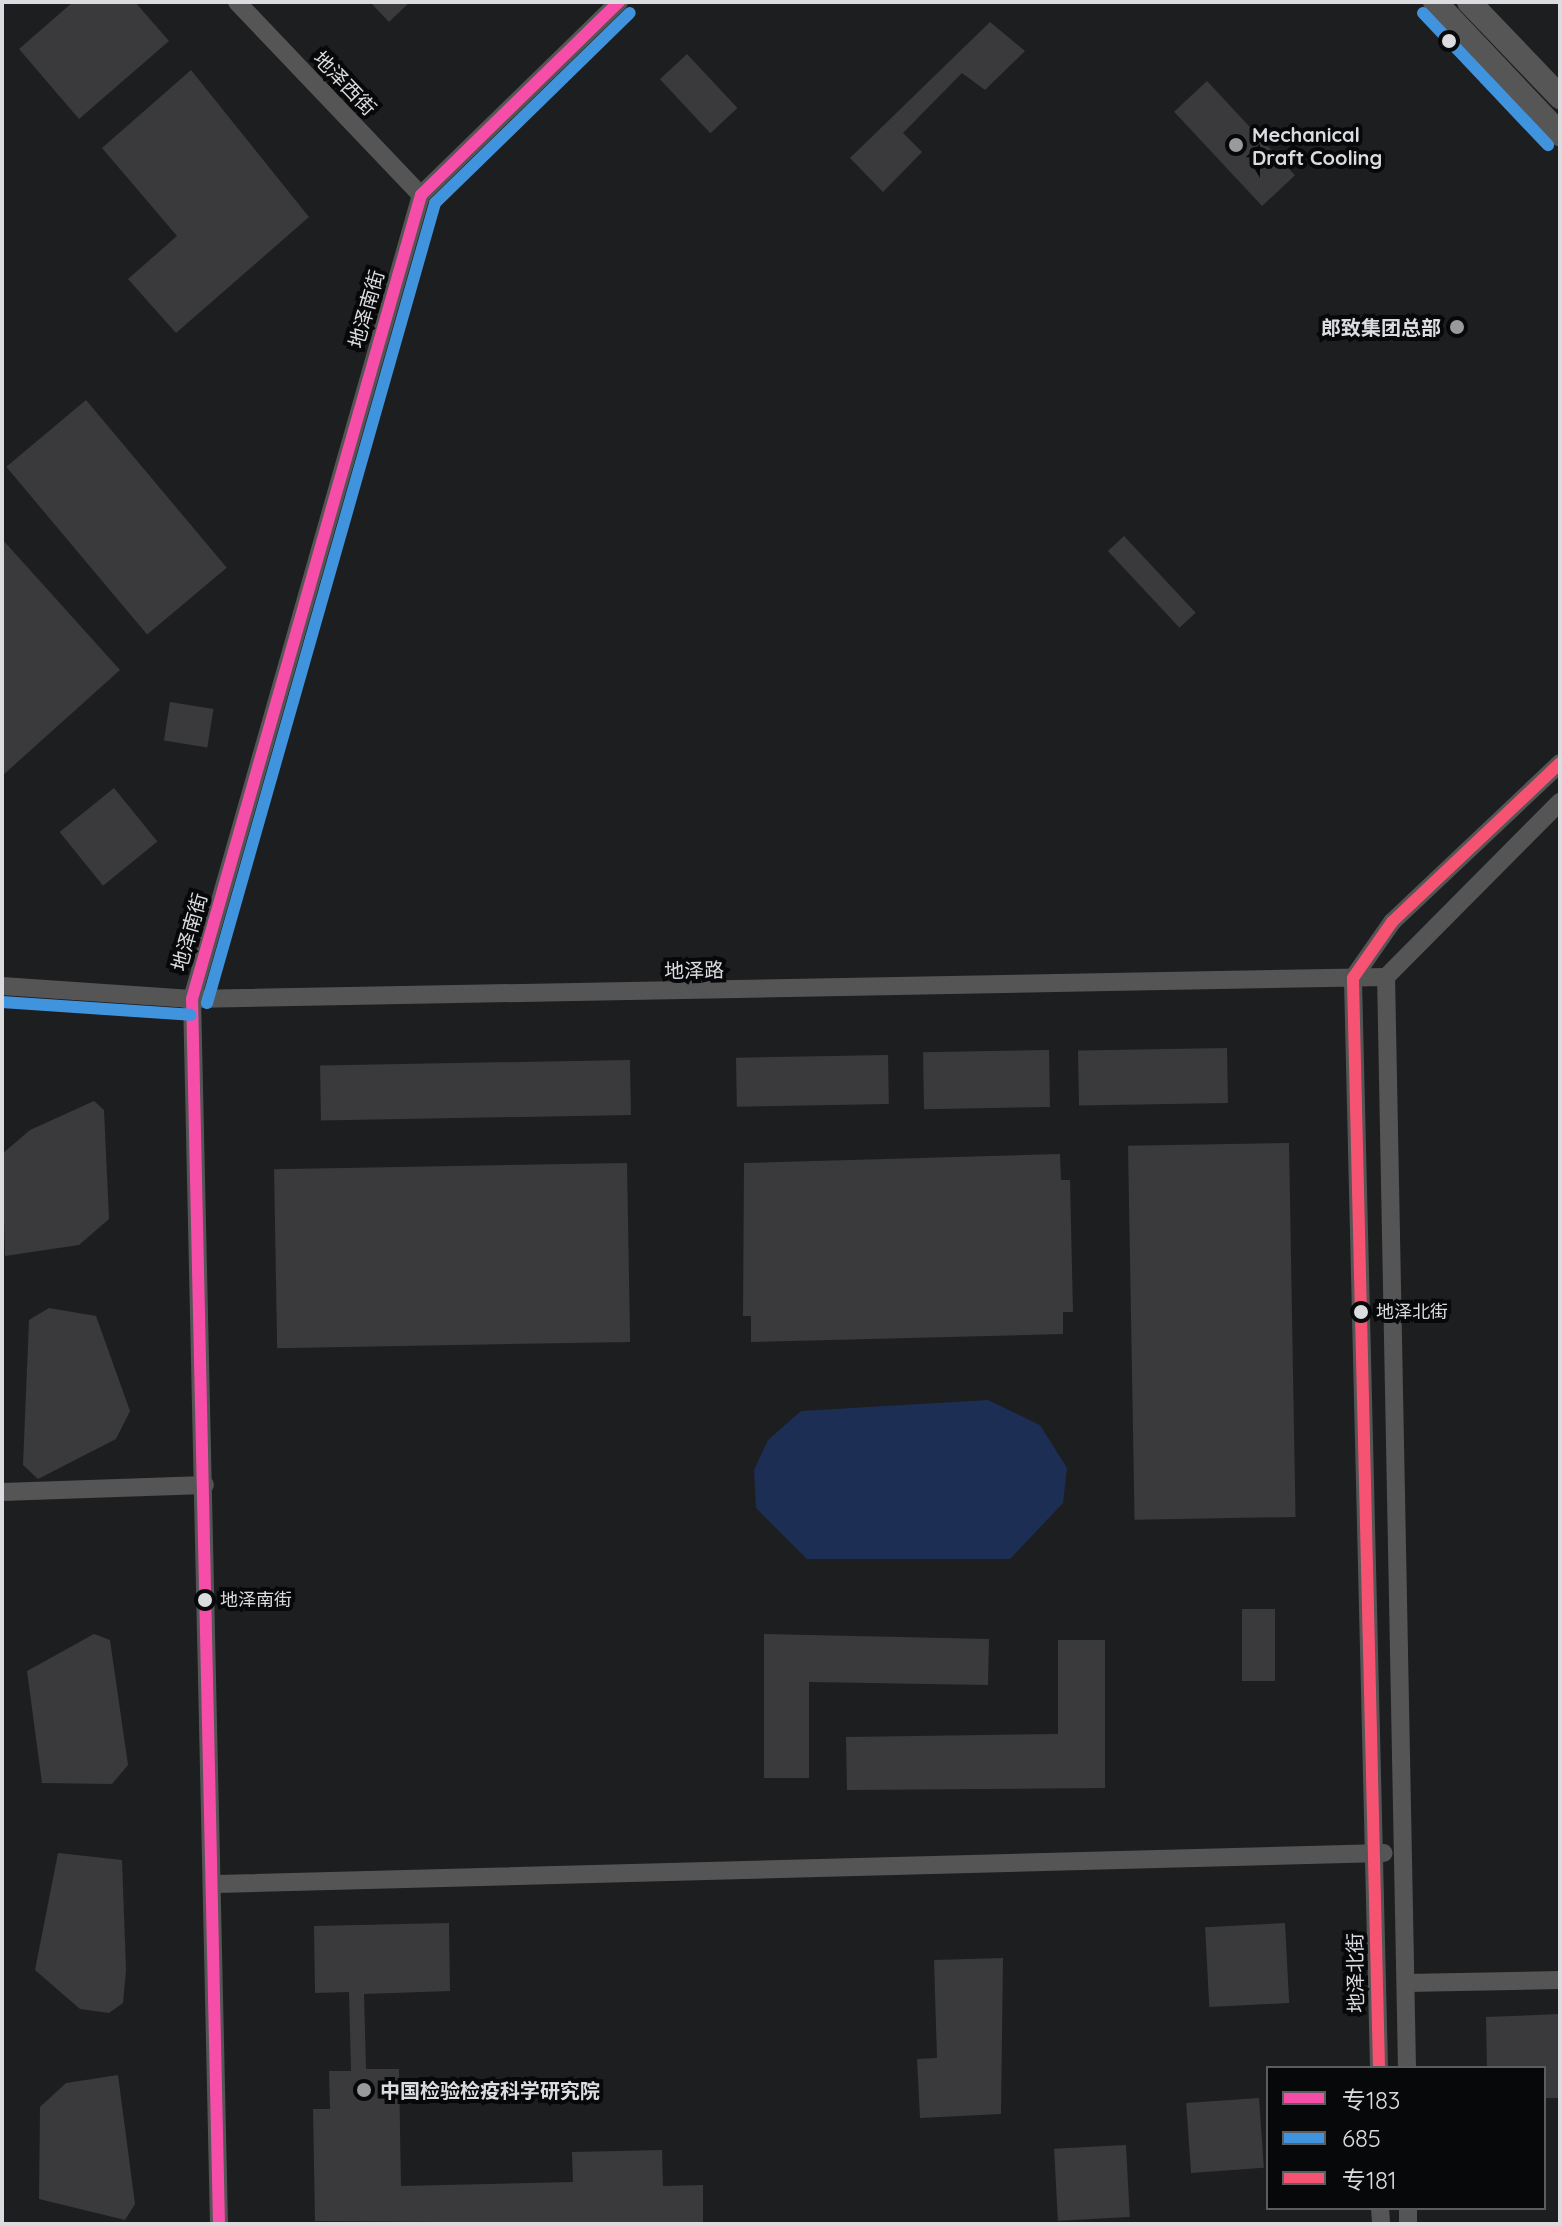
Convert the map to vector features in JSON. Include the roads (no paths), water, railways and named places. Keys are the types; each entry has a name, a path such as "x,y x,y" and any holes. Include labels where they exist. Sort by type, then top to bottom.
{"main road":[{"path":"1435,2 1560,134"},
{"path":"1469,2 1560,97"}],"street":[{"name":"地泽西街","path":"237,2 421,195"},
{"name":"地泽南街","path":"219,2224 217,1884 192,999 421,195 619,2"},
{"path":"1353,978 1392,922 1560,763"},
{"path":"1407,2066 1386,977 1560,802"},
{"name":"地泽路","path":"2,986 192,999 1386,977"},
{"name":"地泽北街","path":"1353,978 1379,2066"},
{"path":"2,1492 205,1485"},
{"path":"217,1884 1402,1852"},
{"path":"1406,1983 1560,1980"}],"place":[{"name":"Mechanical Draft Cooling","path":"1236,145"},
{"name":"郎致集团总部","path":"1457,327"},
{"name":"地泽北街","path":"1361,1312"},
{"name":"地泽南街","path":"205,1600"},
{"name":"中国检验检疫科学研究院","path":"364,2090"}]}
